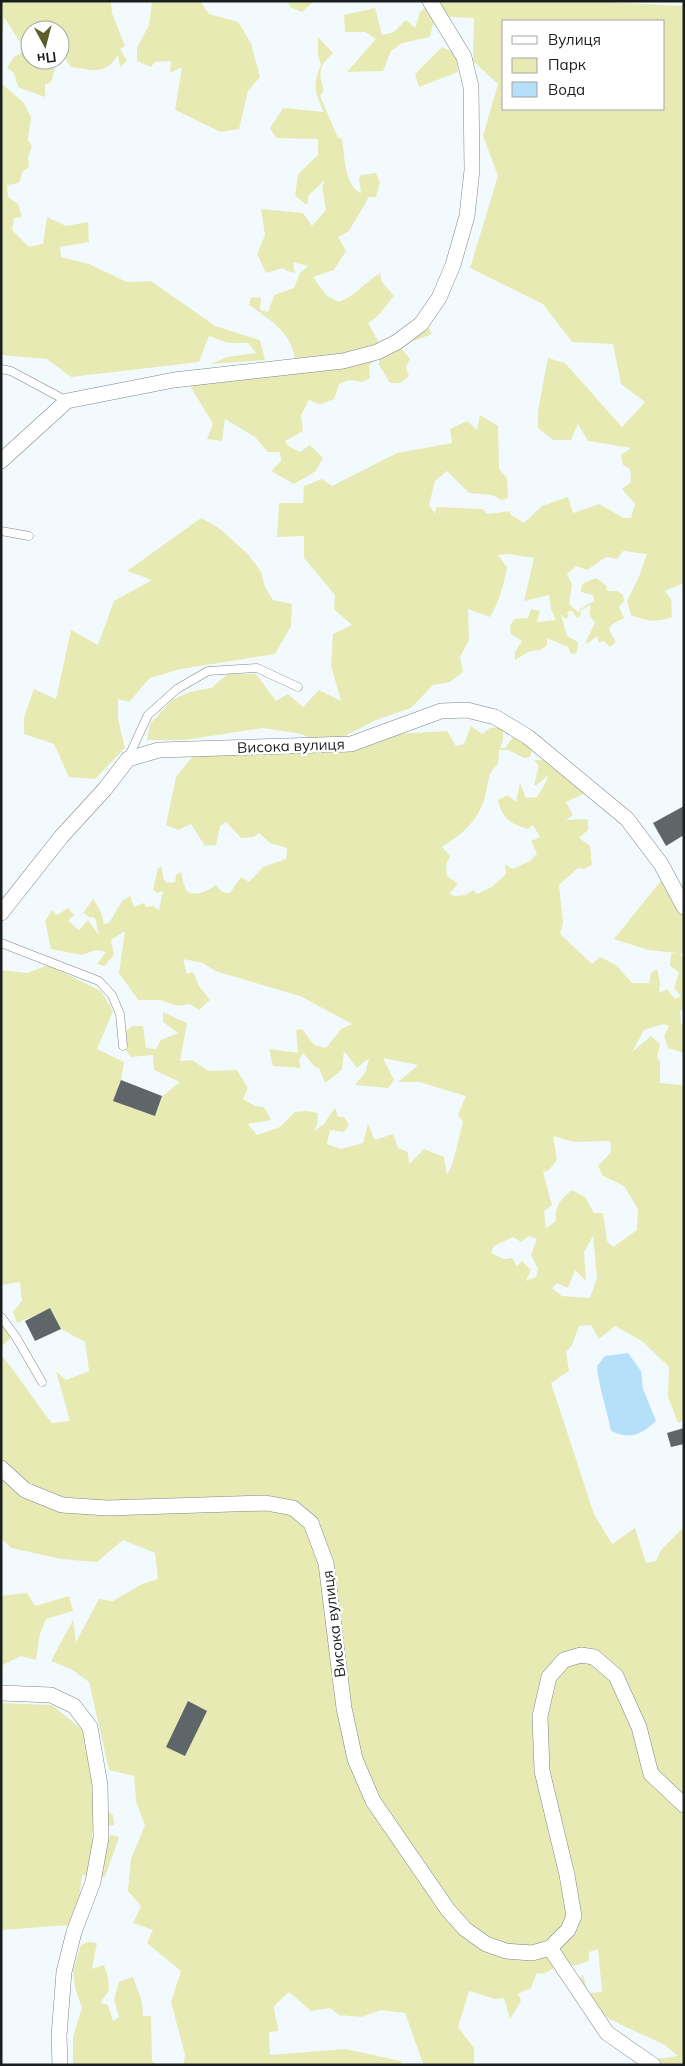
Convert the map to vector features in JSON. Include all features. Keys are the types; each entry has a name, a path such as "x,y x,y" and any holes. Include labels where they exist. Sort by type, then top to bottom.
{"street":[{"path":"1,461 66,401 174,380 344,361 377,352 397,342 421,324 439,298 453,265 466,216 472,170 471,87 464,57 430,1"},
{"name":"Висока вулиця","path":"128,760 159,750 351,744 441,711 467,710 495,717 528,736 627,819 661,864 684,907"},
{"path":"1,912 61,837 105,789 128,760"},
{"name":"Висока вулиця","path":"1,1468 25,1490 62,1505 107,1508 266,1503 293,1508 311,1523 326,1562 346,1716 355,1759 373,1801 448,1910 465,1929 486,1944 506,1951 532,1953 550,1948"},
{"path":"652,2065 606,2033 550,1948 568,1930 574,1916 567,1875 542,1771 540,1716 549,1677 564,1660 581,1655 594,1657 616,1676 639,1727 651,1774 684,1804"},
{"path":"1,1693 51,1694 74,1706 90,1727 100,1785 101,1838 93,1882 74,1932 64,1972 59,2036 60,2065"}],"lane":[{"path":"1,369 11,371 66,401"},
{"path":"1,531 29,536"},
{"path":"128,760 148,715 177,689 208,671 257,668 298,687"},
{"path":"1,943 99,981 112,995 120,1014 123,1046"},
{"path":"1,1317 16,1337 42,1382"}],"green space":[{"path":"1,1 111,1 112,13 125,46 120,49 127,61 120,67 118,55 113,62 103,69 92,70 71,67 70,20 20,20 20,42 4,17 3,32 1,32"},
{"path":"152,1 200,1 209,14 238,22 251,43 260,77 248,91 239,129 221,132 175,110 182,67 170,73 171,61 155,62 151,67 137,61 137,48 149,25"},
{"path":"288,1 314,1 302,12 290,7"},
{"path":"433,1 581,1 684,6 684,583 665,591 671,599 672,617 651,620 631,615 627,601 638,579 647,554 623,551 617,559 606,557 587,570 576,566 567,574 572,585 569,604 579,613 580,609 594,601 593,595 581,592 582,584 596,578 606,585 607,591 617,591 623,595 624,601 619,607 624,618 611,625 609,630 616,642 610,647 604,641 599,643 597,636 587,644 586,641 595,623 589,614 591,605 581,610 580,616 577,618 572,611 567,612 569,617 565,619 561,614 567,636 578,642 577,653 571,654 568,647 547,638 547,645 540,650 530,651 515,660 515,652 522,641 511,634 510,625 515,619 528,618 531,609 540,611 537,622 556,620 551,609 549,595 524,601 534,558 509,554 498,555 507,567 503,587 490,617 468,609 469,640 460,657 463,672 450,682 433,685 411,708 376,720 343,737 314,740 301,734 263,728 185,740 147,740 150,724 172,700 190,692 211,688 228,674 256,674 276,701 288,694 303,707 319,690 341,701 331,666 333,634 352,625 334,609 335,595 304,558 304,536 277,537 279,503 303,503 304,486 322,479 332,486 397,453 452,443 450,429 467,421 477,430 480,415 498,426 499,469 507,478 508,498 502,500 492,495 469,493 447,471 435,481 429,505 435,514 436,507 483,509 487,514 511,511 510,514 524,523 542,506 568,497 573,513 599,504 624,518 631,518 635,504 622,489 631,482 630,469 623,465 621,455 631,448 588,441 578,424 571,440 553,440 538,428 538,411 548,358 565,363 622,427 645,402 621,384 613,344 572,342 543,304 470,268 498,176 483,136 498,84 473,61 474,18 449,17 433,24 430,37 402,43 391,51 383,71 347,72 376,39 365,32 345,32 344,15 375,8 382,35 394,32 406,20 415,28 420,12"},
{"path":"318,37 333,53 322,66 321,78 324,90 320,96 338,138 342,139 348,177 355,189 361,193 359,179 361,175 376,173 380,182 376,197 369,197 349,231 338,237 346,251 334,270 313,277 326,295 339,302 380,273 382,282 394,296 380,314 368,323 382,348 425,321 432,334 411,342 402,349 410,359 406,367 409,376 400,383 390,383 379,365 379,358 369,365 370,378 362,382 349,380 339,384 334,399 320,404 309,400 301,415 303,431 285,441 288,446 300,452 310,445 323,458 316,471 294,484 271,471 281,461 280,452 268,452 255,437 225,419 222,441 207,439 213,424 189,384 296,369 295,357 288,338 275,324 249,305 251,297 261,298 260,310 268,312 274,295 294,288 300,273 308,266 293,262 295,273 283,268 266,273 257,254 265,235 261,209 303,213 312,226 326,210 322,186 325,180 309,195 307,205 295,196 298,174 318,155 318,139 276,138 270,128 283,108 324,112 318,100 316,89 316,78 321,65 318,55"},
{"path":"442,47 457,54 458,72 419,87 415,74"},
{"path":"20,54 20,70 55,70 51,83 45,84 45,97 18,87 14,73 7,68 14,57"},
{"path":"1,83 23,102 31,117 28,140 32,146 28,157 29,167 23,171 19,183 7,185 8,197 18,204 22,217 14,218 12,230 29,247 43,244 47,217 66,226 88,222 89,242 60,247 61,257 89,264 127,282 151,281 215,326 260,340 265,360 211,364 227,357 256,353 248,343 229,343 209,336 199,362 71,377 47,359 1,355"},
{"path":"201,518 219,528 248,554 261,572 265,587 273,600 292,604 291,626 275,654 181,669 150,678 129,702 118,699 118,719 125,748 95,779 69,777 54,744 24,734 24,717 34,689 56,699 71,630 98,645 114,601 152,580 127,571"},
{"path":"471,726 482,734 490,728 503,727 503,740 500,748 505,748 514,736 533,747 530,757 524,758 508,750 499,750 498,764 492,771 484,800 477,815 462,833 442,847 450,856 446,865 447,876 458,884 450,893 454,896 466,895 473,890 477,894 492,887 506,874 505,864 512,869 530,861 537,854 531,841 540,837 533,825 528,829 516,825 505,816 498,800 508,795 516,802 520,783 526,798 537,797 548,775 537,785 534,785 539,766 534,760 549,760 586,793 566,802 573,815 566,820 588,819 588,830 579,838 590,846 592,865 584,869 578,868 559,885 563,923 560,934 592,964 600,957 616,965 632,983 649,983 651,973 657,969 660,983 659,993 667,989 675,999 681,996 674,988 679,972 670,966 671,954 676,953 648,950 614,939 663,878 684,915 684,953 680,954 684,959 684,1009 680,1011 681,1024 684,1025 684,1053 668,1048 664,1036 669,1026 664,1024 644,1030 632,1052 651,1036 660,1044 657,1058 660,1061 660,1083 684,1085 684,1420 678,1423 668,1397 669,1367 642,1341 615,1326 599,1339 591,1325 579,1326 572,1345 566,1352 569,1371 551,1383 594,1514 612,1544 635,1528 646,1563 656,1561 661,1550 684,1527 684,2065 664,2065 657,2059 678,2056 665,2045 609,2019 595,2006 576,1981 583,1975 588,1993 602,1992 598,1949 589,1952 589,1961 573,1966 564,1963 543,1974 537,1973 531,1988 518,1994 521,2001 510,2019 504,1998 495,1999 469,1991 458,2027 474,2048 474,2065 428,2065 423,2063 405,2013 381,2010 361,2017 339,2015 330,2008 311,2011 289,1992 274,2006 278,2031 269,2032 270,2055 345,2049 401,2061 402,2065 178,2065 184,2063 185,2055 171,2002 181,1971 147,1943 153,1930 133,1923 141,1906 128,1891 131,1859 145,1825 136,1801 134,1776 109,1770 89,1682 71,1669 51,1661 73,1620 76,1642 99,1599 113,1601 142,1584 158,1579 155,1553 123,1540 97,1562 61,1559 11,1548 1,1538 1,1355 52,1423 70,1421 56,1371 66,1380 89,1371 85,1342 61,1329 50,1309 17,1323 13,1312 22,1301 20,1282 1,1285 1,970 27,973 48,965 101,991 113,1011 97,1049 124,1062 121,1080 155,1116 162,1096 180,1082 154,1070 153,1055 131,1057 126,1051 126,1031 133,1026 143,1026 146,1048 156,1049 161,1040 178,1033 163,1022 163,1012 187,1023 180,1061 192,1060 208,1071 237,1070 248,1088 243,1099 255,1106 264,1107 271,1120 248,1124 257,1135 280,1127 295,1112 307,1111 318,1113 317,1125 314,1131 324,1124 335,1107 338,1117 344,1117 349,1125 344,1132 330,1130 327,1144 341,1149 363,1143 368,1124 375,1140 393,1134 398,1148 408,1152 409,1164 424,1149 444,1157 447,1175 452,1165 463,1122 458,1115 466,1096 419,1082 398,1082 418,1065 383,1058 394,1080 388,1088 355,1085 366,1071 369,1058 357,1068 344,1051 342,1070 325,1083 319,1068 315,1067 303,1053 299,1060 301,1068 273,1066 269,1049 298,1053 296,1030 302,1029 314,1045 326,1048 341,1029 352,1024 300,996 215,971 203,963 183,959 187,974 193,972 199,986 210,1000 199,1010 190,1004 178,1006 160,1000 138,1000 119,973 125,931 111,940 114,955 104,966 97,964 106,952 96,950 82,955 51,949 45,921 52,910 57,915 68,908 74,915 68,921 79,930 88,920 99,935 95,918 83,913 93,899 101,912 104,924 109,923 122,901 130,896 134,907 144,903 146,907 153,906 159,910 163,891 158,893 153,890 158,868 162,867 163,878 167,883 175,882 176,875 181,872 185,888 188,892 195,894 216,885 222,892 230,893 241,877 249,882 263,867 286,859 287,848 270,843 259,833 254,837 241,838 226,822 220,826 216,845 205,846 191,824 178,830 166,825 176,777 196,752 355,751 398,734 447,731 456,746 464,744","holes":["553,1136 574,1142 610,1141 611,1152 598,1166 603,1176 624,1186 638,1209 637,1230 613,1247 607,1241 603,1213 594,1213 585,1197 572,1190 559,1203 556,1211 556,1221 546,1228 544,1211 552,1205 543,1172 549,1170 557,1160","529,1236 537,1239 531,1255 538,1269 536,1277 526,1281 531,1270 522,1261 517,1266 512,1258 504,1259 491,1253 494,1246 513,1237 521,1242","593,1236 597,1278 590,1298 562,1296 552,1288 557,1283 568,1288 575,1270 586,1281 584,1252"]},
{"path":"1,1323 12,1337 1,1347"},
{"path":"27,1593 35,1606 69,1596 73,1611 46,1619 40,1634 36,1660 21,1656 1,1666 1,1596"},
{"path":"1,1703 52,1705 84,1731 100,1806 113,1815 114,1825 101,1827 92,1833 94,1848 111,1835 119,1837 105,1877 82,1875 79,1900 70,1925 1,1930"},
{"path":"88,1942 97,1943 92,1969 104,1965 108,1977 109,1991 100,2003 108,2005 113,2021 119,2017 114,2000 119,1982 133,1977 142,2002 143,2016 151,2016 152,2061 157,2065 73,2065 73,2037 82,2008 75,1988 73,1970 81,1945"}],"water":[{"path":"628,1353 641,1371 643,1389 656,1421 635,1435 618,1434 611,1431 599,1383 597,1366 605,1356"}],"building":[{"path":"684,806 684,835 666,846 653,823"},
{"path":"121,1080 162,1096 155,1116 113,1101"},
{"path":"50,1308 61,1329 35,1341 25,1321"},
{"path":"684,1428 684,1444 671,1447 667,1433"},
{"path":"188,1701 207,1711 185,1756 166,1747"}]}
